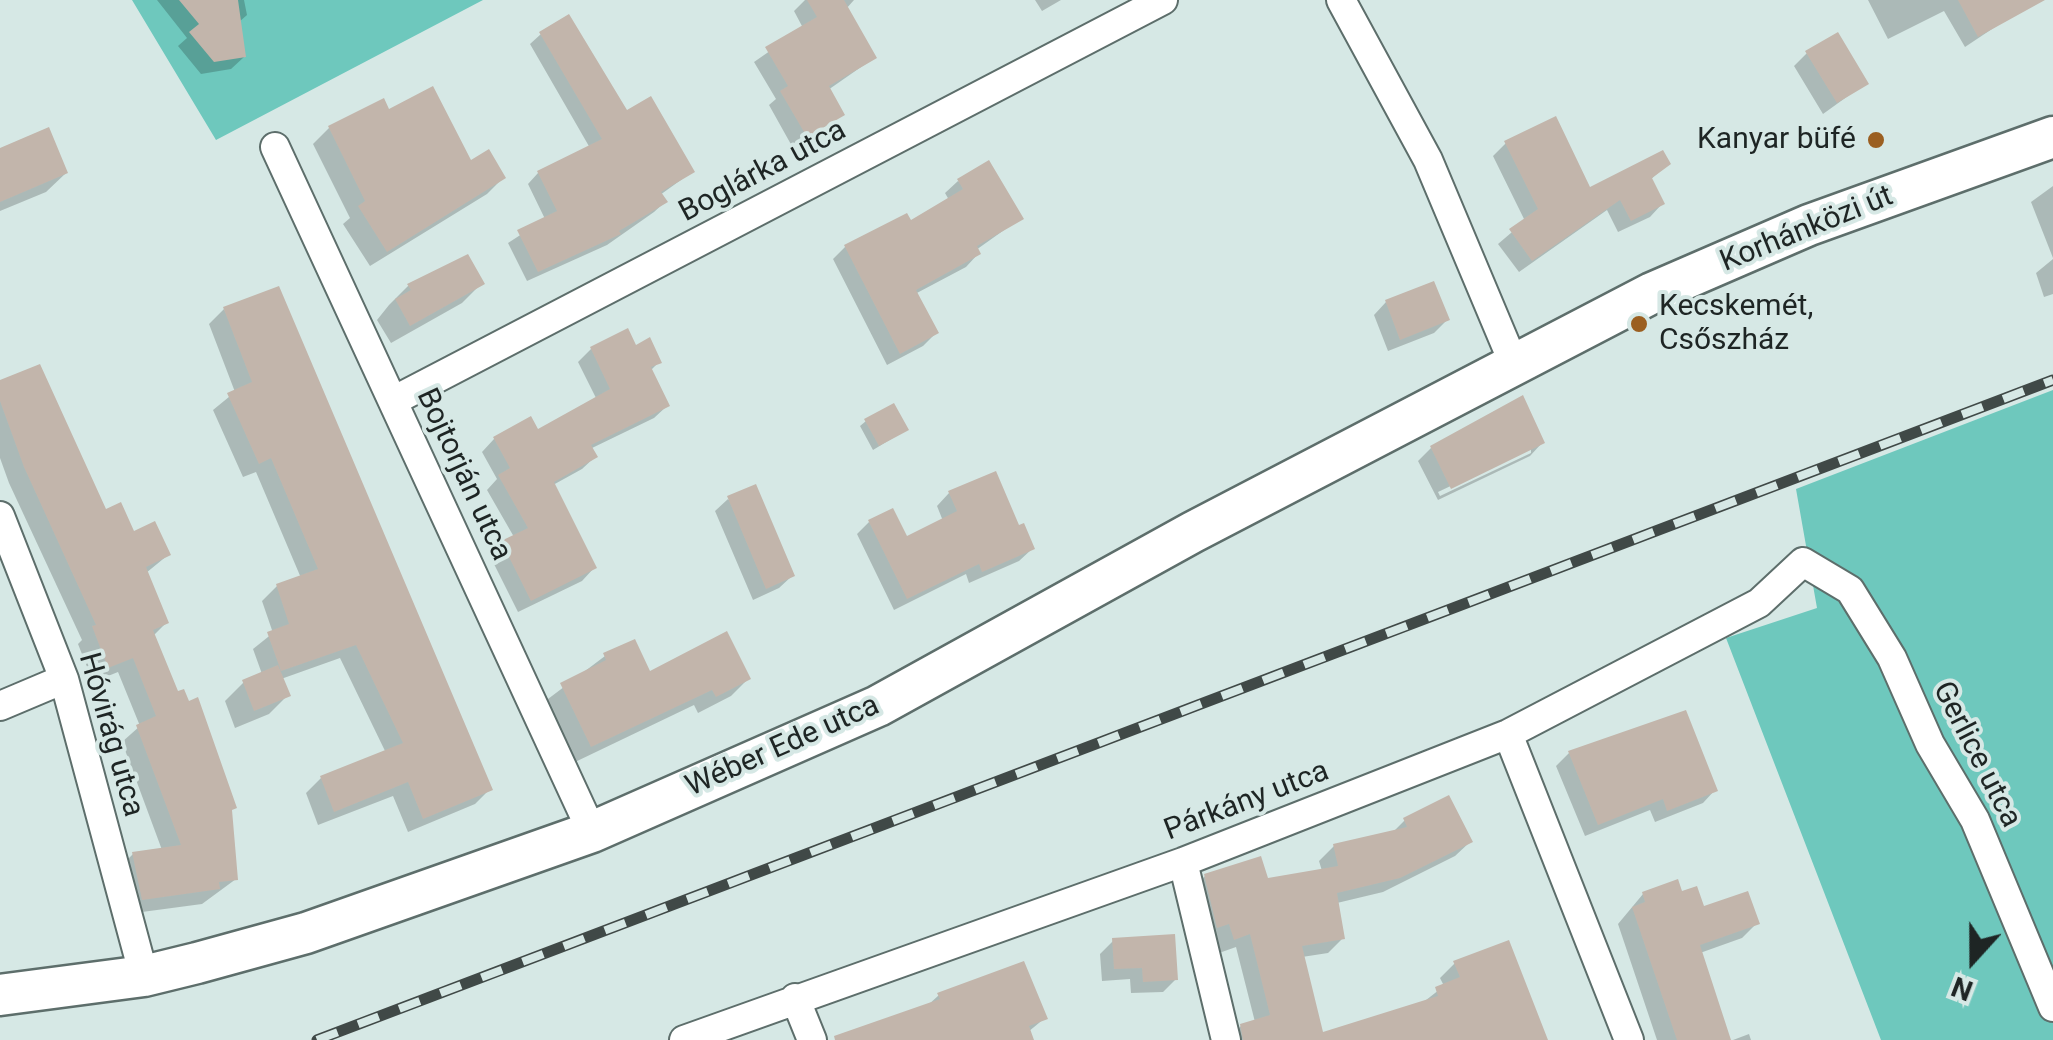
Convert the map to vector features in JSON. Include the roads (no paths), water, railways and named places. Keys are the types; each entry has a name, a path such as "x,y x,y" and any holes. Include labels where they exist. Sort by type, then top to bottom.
{"street":[{"name":"Boglárka utca","path":"393,401 1163,0"},
{"path":"1341,0 1428,160 1513,362"},
{"name":"Korhánközi út","path":"1513,362 1652,293 1809,225 2053,138"},
{"name":"Bojtorján utca","path":"275,146 592,832"},
{"name":"Wéber Ede utca","path":"0,995 144,976 306,933 592,832 878,706 1513,362"},
{"name":"Hóvirág utca","path":"0,516 64,680 144,976"},
{"name":"Párkány utca","path":"684,1040 1183,862 1508,734 1759,603 1802,562"},
{"name":"Gerlice utca","path":"1802,562 1850,590 1892,658 1930,744 1975,820 2053,1007"},
{"path":"0,706 64,680"},
{"path":"1508,734 1628,1040"},
{"path":"1183,862 1226,1040"},
{"path":"795,998 812,1040"}],"railway":[{"path":"317,1040 2053,380"}],"place":[{"name":"Kanyar büfé","path":"1876,140"},
{"name":"Kecskemét, Csőszház","path":"1639,324"}]}
